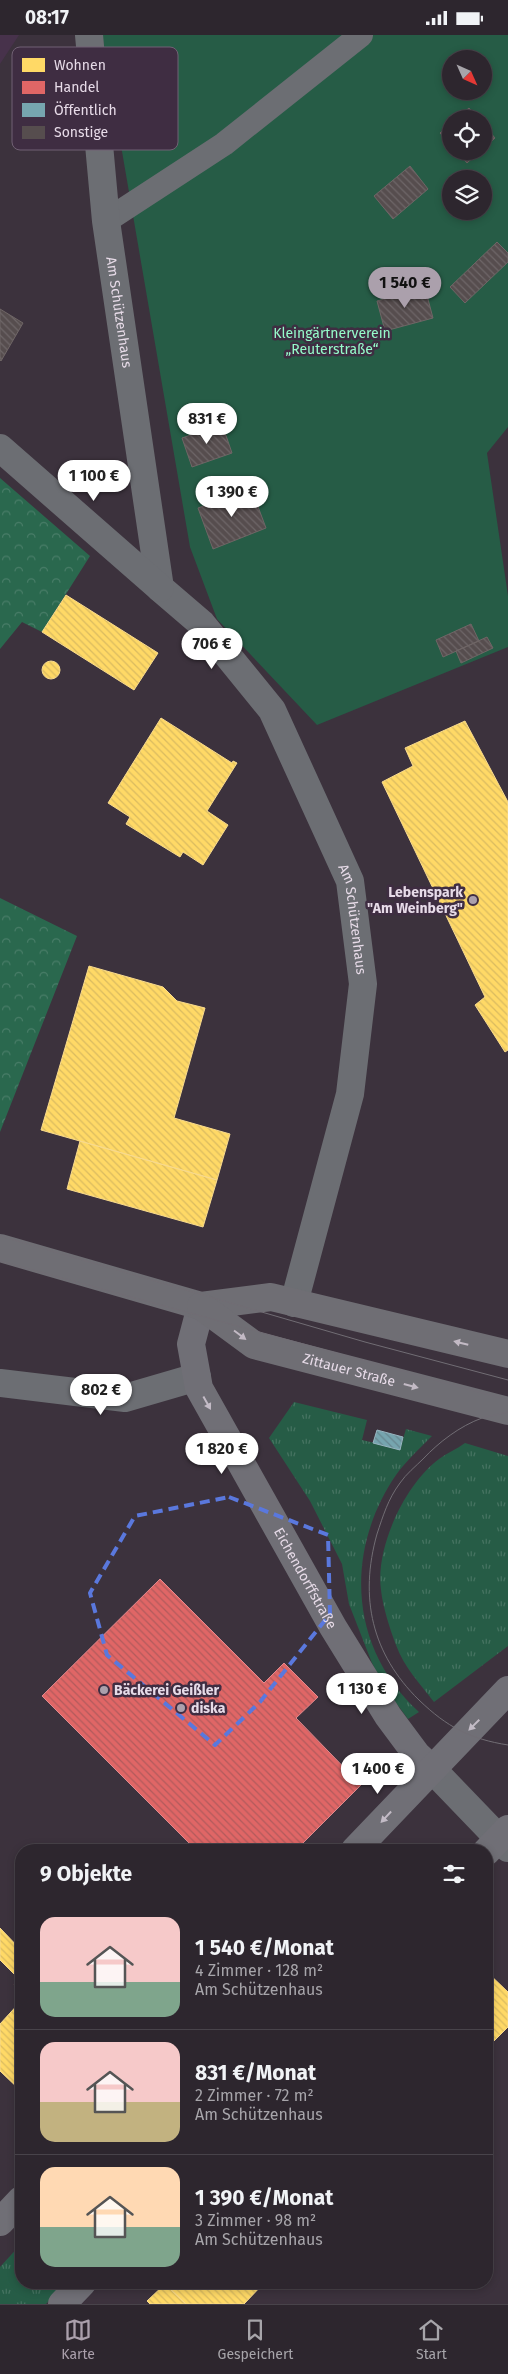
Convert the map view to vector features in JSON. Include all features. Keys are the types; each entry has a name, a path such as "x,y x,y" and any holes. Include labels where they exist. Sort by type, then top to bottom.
{"main road":[{"name":"Zittauer Straße","path":"0,1248 201,1306 254,1345 508,1411"},
{"name":"Zittauer Straße","path":"201,1306 271,1297 508,1354"}],"street":[{"name":"Am Schützenhaus","path":"100,150 106,221 160,587"},
{"name":"Am Schützenhaus","path":"0,449 202,624 272,710 350,881 363,984 350,1094 294,1303"},
{"name":"Eichendorffstraße","path":"201,1306 191,1344 199,1388 333,1627 388,1716 420,1758 432,1769"},
{"path":"0,1383 124,1398 197,1377"},
{"path":"362,1844 508,1690"},
{"path":"432,1769 500,1842"},
{"path":"0,2222 15,2206"},
{"path":"62,2304 76,2289"}],"lane":[{"path":"106,221 224,145 361,35"}],"highlighted area":[{"path":"229,1497 328,1535 330,1614 260,1702 215,1745 107,1655 90,1593 135,1516"}],"shaded area":[{"path":"0,35 19,35 0,64"}],"green space":[{"name":"Kleingärtnerverein „Reuterstraße“","path":"102,35 508,35 508,427 487,453 508,596 508,647 317,725 217,619 190,547 122,150 178,150 178,47 104,47"},
{"path":"0,478 90,556 42,632 22,622 0,649"},
{"path":"0,898 77,936 0,1132"},
{"path":"294,1402 367,1420 362,1440 400,1449 406,1429 432,1436 396,1475 379,1504 368,1535 362,1567 362,1598 367,1629 379,1659 396,1687 419,1712 408,1719 385,1688 372,1663 349,1604 342,1564 310,1501 269,1438"},
{"path":"465,1443 508,1456 508,1646 434,1702 399,1653 383,1604 380,1573 388,1537 404,1500 426,1470 439,1459"},
{"path":"15,2251 15,2289 60,2289 46,2304 0,2304 0,2267"}],"building: Wohnen":[{"path":"66,595 158,653 134,690 42,632"},
{"path":"51,661 57,664 60,670 57,676 51,679 45,676 42,670 45,664"},
{"path":"161,718 232,763 233,761 237,763 207,811 228,825 203,865 183,852 180,857 126,824 130,817 108,803"},
{"name":"Lebenspark \"Am Weinberg\"","path":"465,721 508,802 508,1050 505,1052 475,1005 485,997 382,782 413,766 405,748"},
{"path":"89,966 163,987 177,1001 205,1008 174,1118 230,1134 217,1180 41,1130"},
{"path":"80,1141 217,1180 203,1227 67,1189"},
{"path":"0,1928 15,1944 15,1975 0,1960"},
{"path":"493,1978 508,1992 508,2027 493,2042"},
{"path":"15,2008 15,2085 0,2071 0,2024"},
{"path":"160,2289 170,2289 186,2304 150,2304 147,2301"},
{"path":"170,2289 258,2289 244,2304 186,2304"}],"building: Handel":[{"name":"diska","path":"160,1579 264,1683 284,1663 318,1697 296,1718 361,1785 302,1844 190,1844 42,1696"}],"building: Öffentlich":[{"path":"377,1430 403,1437 400,1450 373,1443"}],"building: Sonstige":[{"path":"410,166 428,189 393,219 374,196"},
{"path":"497,242 508,253 508,262 465,303 450,287"},
{"path":"425,288 433,318 385,331 377,301"},
{"path":"0,309 23,323 1,361 0,360"},
{"path":"222,424 232,453 192,467 182,438"},
{"path":"251,488 266,528 213,549 198,508"},
{"path":"471,624 479,641 443,657 436,640"},
{"path":"487,637 493,648 461,663 456,651"}],"tram line":[{"path":"0,1236 365,1342 508,1380"},
{"path":"0,1261 508,1400"},
{"path":"508,1412 474,1421 450,1435 402,1480 389,1501 377,1534 369,1580 370,1603 380,1644 390,1664 403,1682 419,1700 449,1725 482,1739 508,1745"}],"place":[{"name":"Lebenspark \"Am Weinberg\"","path":"473,900"},
{"name":"Bäckerei Geißler","path":"104,1690"},
{"name":"diska","path":"181,1708"}]}
